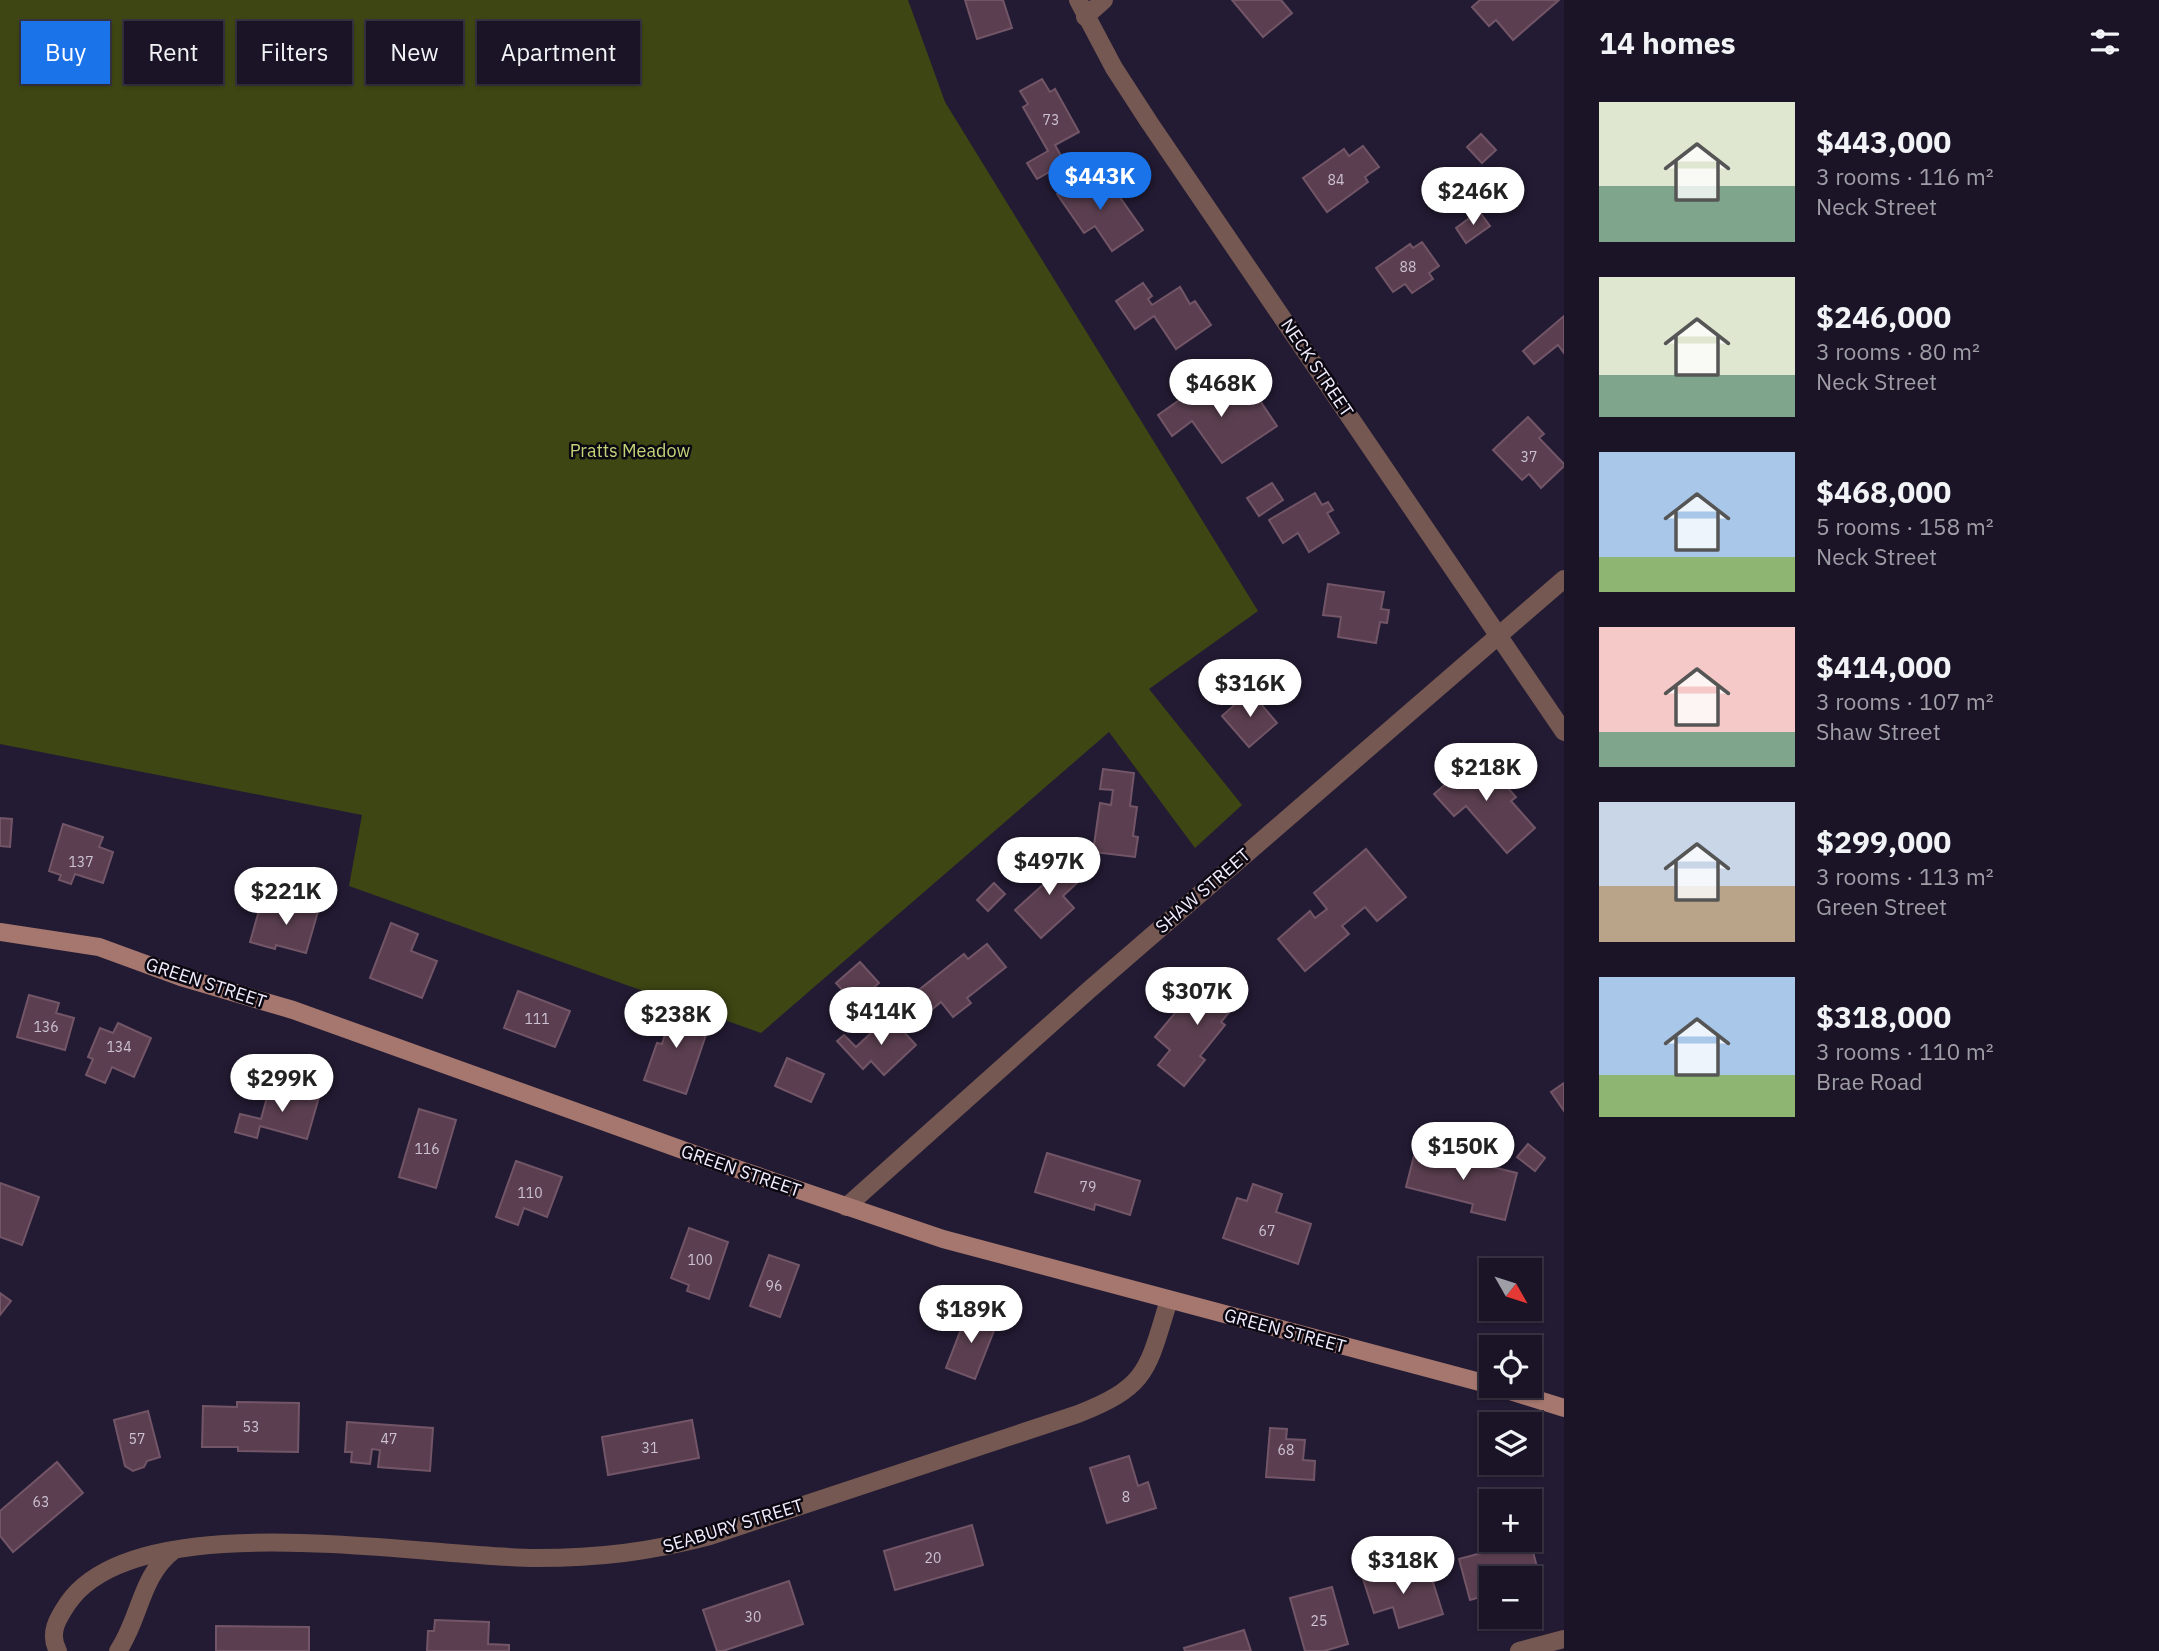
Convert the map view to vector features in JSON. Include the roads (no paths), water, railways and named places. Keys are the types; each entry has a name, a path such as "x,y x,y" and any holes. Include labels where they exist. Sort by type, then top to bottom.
{"main road":[{"name":"GREEN STREET","path":"0,932 99,947 181,976 293,1010 943,1239 1479,1383"},
{"name":"GREEN STREET","path":"1531,1398 1564,1408"}],"street":[{"path":"1082,8 1104,0"},
{"name":"NECK STREET","path":"1082,8 1114,68 1149,122 1564,732"},
{"name":"SHAW STREET","path":"846,1207 1100,981 1564,579"},
{"name":"SEABURY STREET","path":"58,1651 53,1642 56,1620 89,1581 137,1559 177,1548 230,1542 296,1543 513,1558 587,1558 685,1543 1110,1402 1130,1388 1147,1367 1168,1300"},
{"path":"118,1651 130,1633 151,1574 163,1558 177,1548"},
{"path":"1519,1651 1564,1639"}],"park label":[{"name":"Pratts Meadow","path":"630,451"}]}
